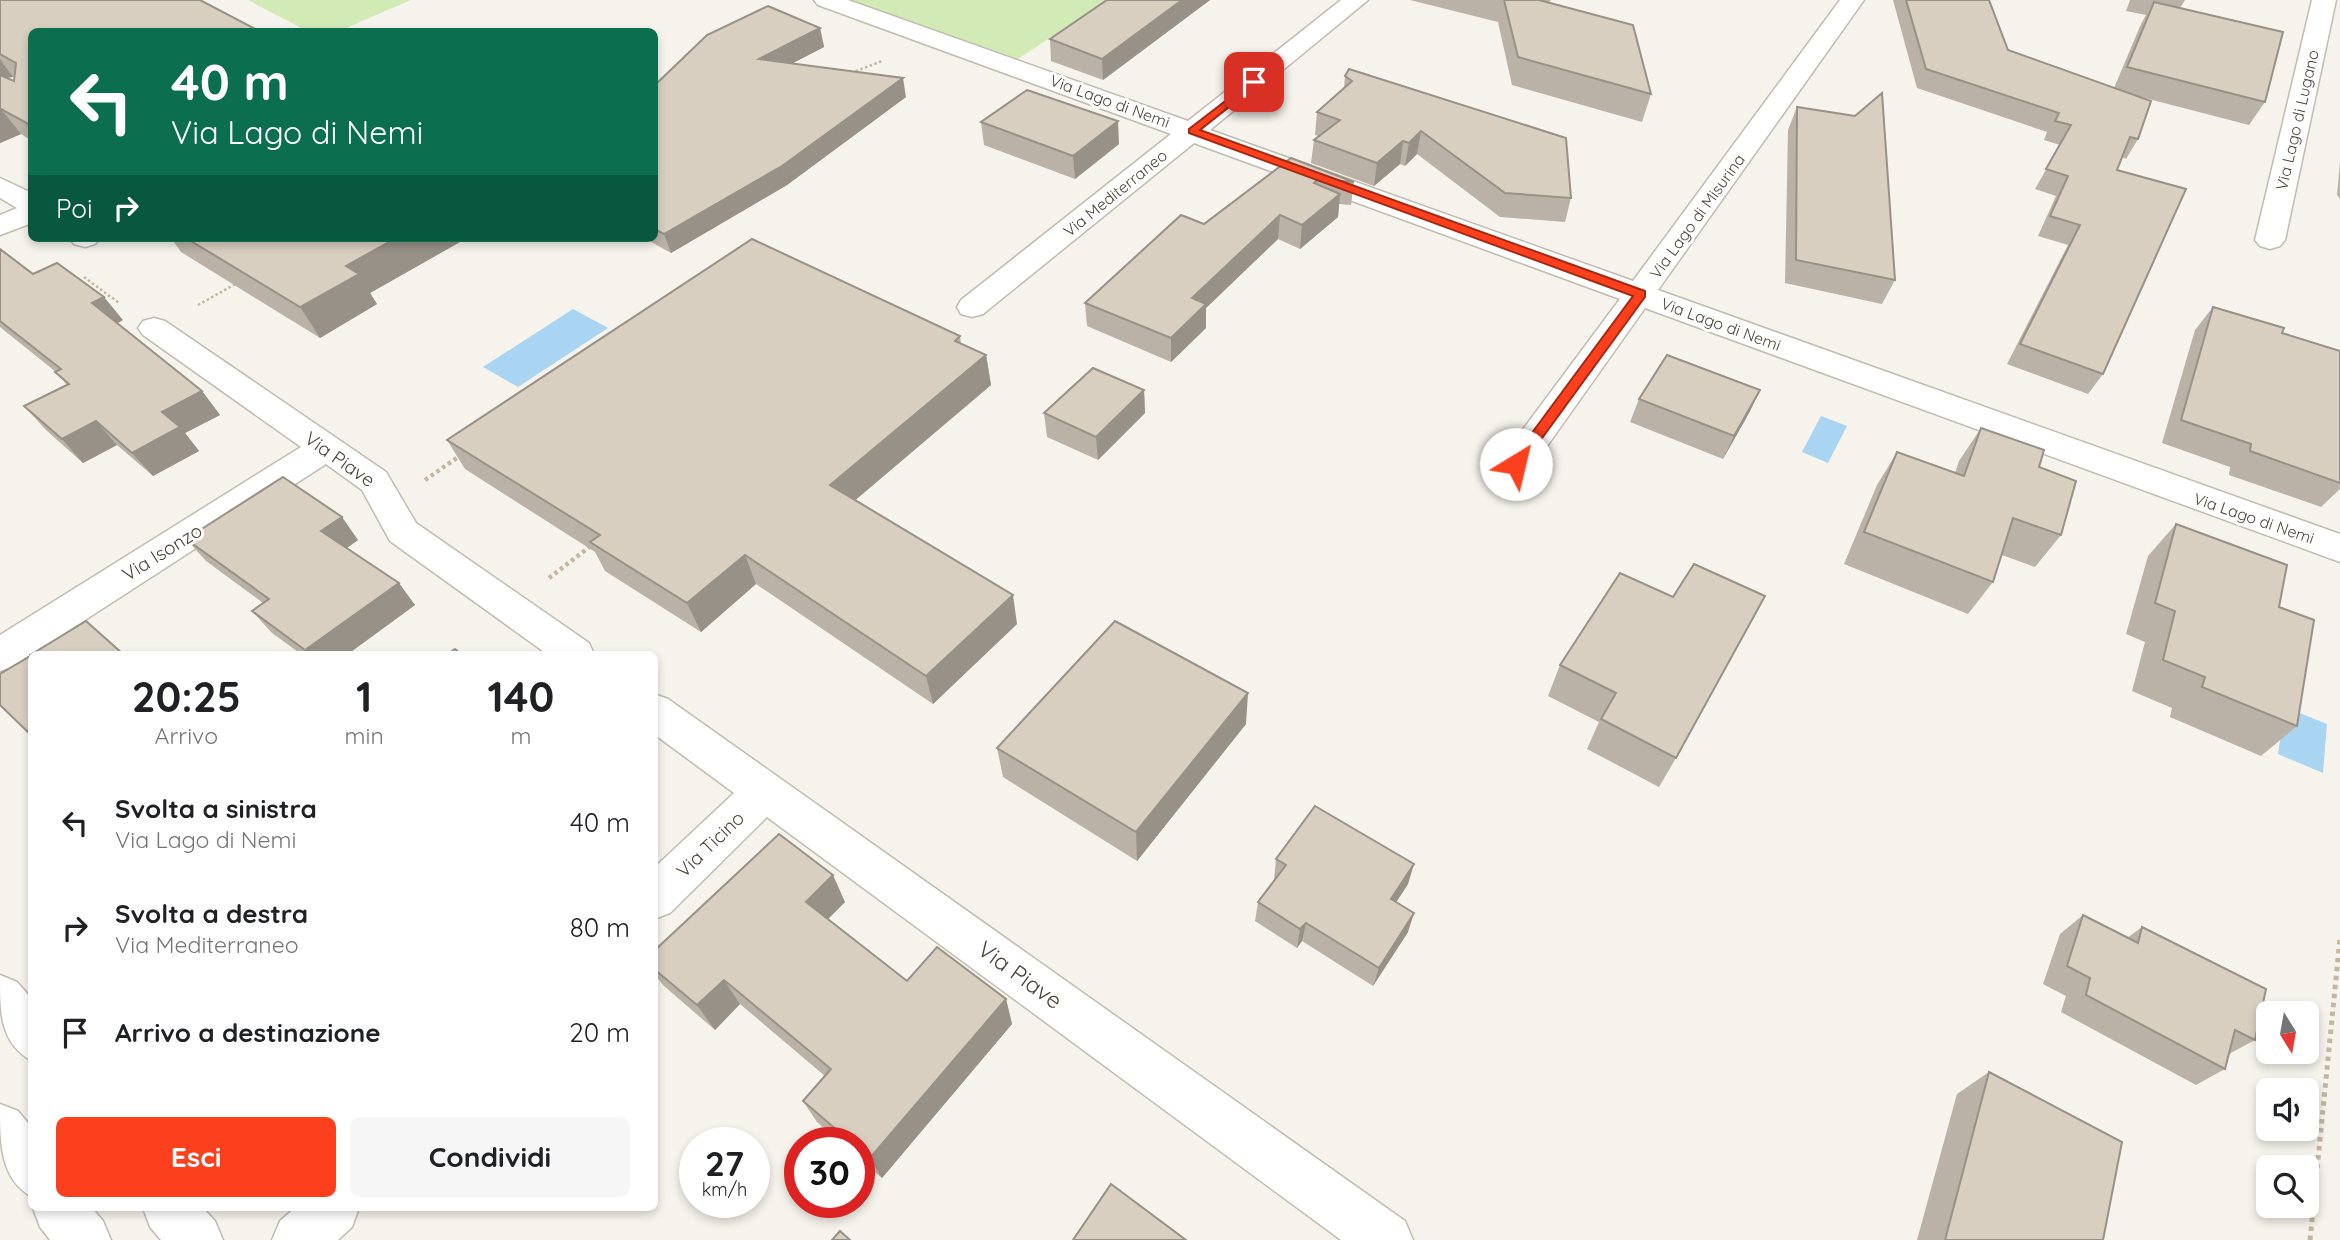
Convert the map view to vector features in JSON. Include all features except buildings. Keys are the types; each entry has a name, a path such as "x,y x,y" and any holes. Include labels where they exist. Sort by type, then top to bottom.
{"street":[{"name":"Via Lago di Nemi","path":"826,0 2340,548"},
{"name":"Via Mediterraneo","path":"972,307 1356,0"},
{"name":"Via Lago di Misurina","path":"1516,464 1852,0"},
{"name":"Via Lago di Lugano","path":"2270,240 2324,0"},
{"path":"28,170 0,184 28,202"},
{"path":"0,226 28,214"},
{"name":"Via Piave","path":"154,328 324,449 374,481 384,493 393,520 403,532 571,651"},
{"name":"Via Isonzo","path":"0,655 324,449"},
{"name":"Via Piave","path":"658,714 1386,1240"},
{"name":"Via Ticino","path":"658,894 766,790"},
{"path":"0,998 28,1032"},
{"path":"0,1129 28,1166"},
{"path":"61,1211 84,1240"},
{"path":"172,1211 196,1240"},
{"path":"299,1240 330,1211"}],"path":[{"path":"850,73 870,67 930,36"},
{"path":"82,276 154,328 248,277"},
{"path":"388,505 468,450"},
{"path":"510,608 595,542"},
{"path":"2310,1240 2340,938"}],"green space":[{"path":"248,0 411,0 346,28 301,28"},
{"path":"844,0 1107,0 1018,59"}],"water":[{"path":"573,309 608,328 518,387 483,367"},
{"path":"1821,416 1847,426 1828,463 1802,452"},
{"path":"2285,707 2327,724 2323,773 2278,754"}],"route":[{"path":"1254,82 1192,131 1640,294 1516,464"}]}
